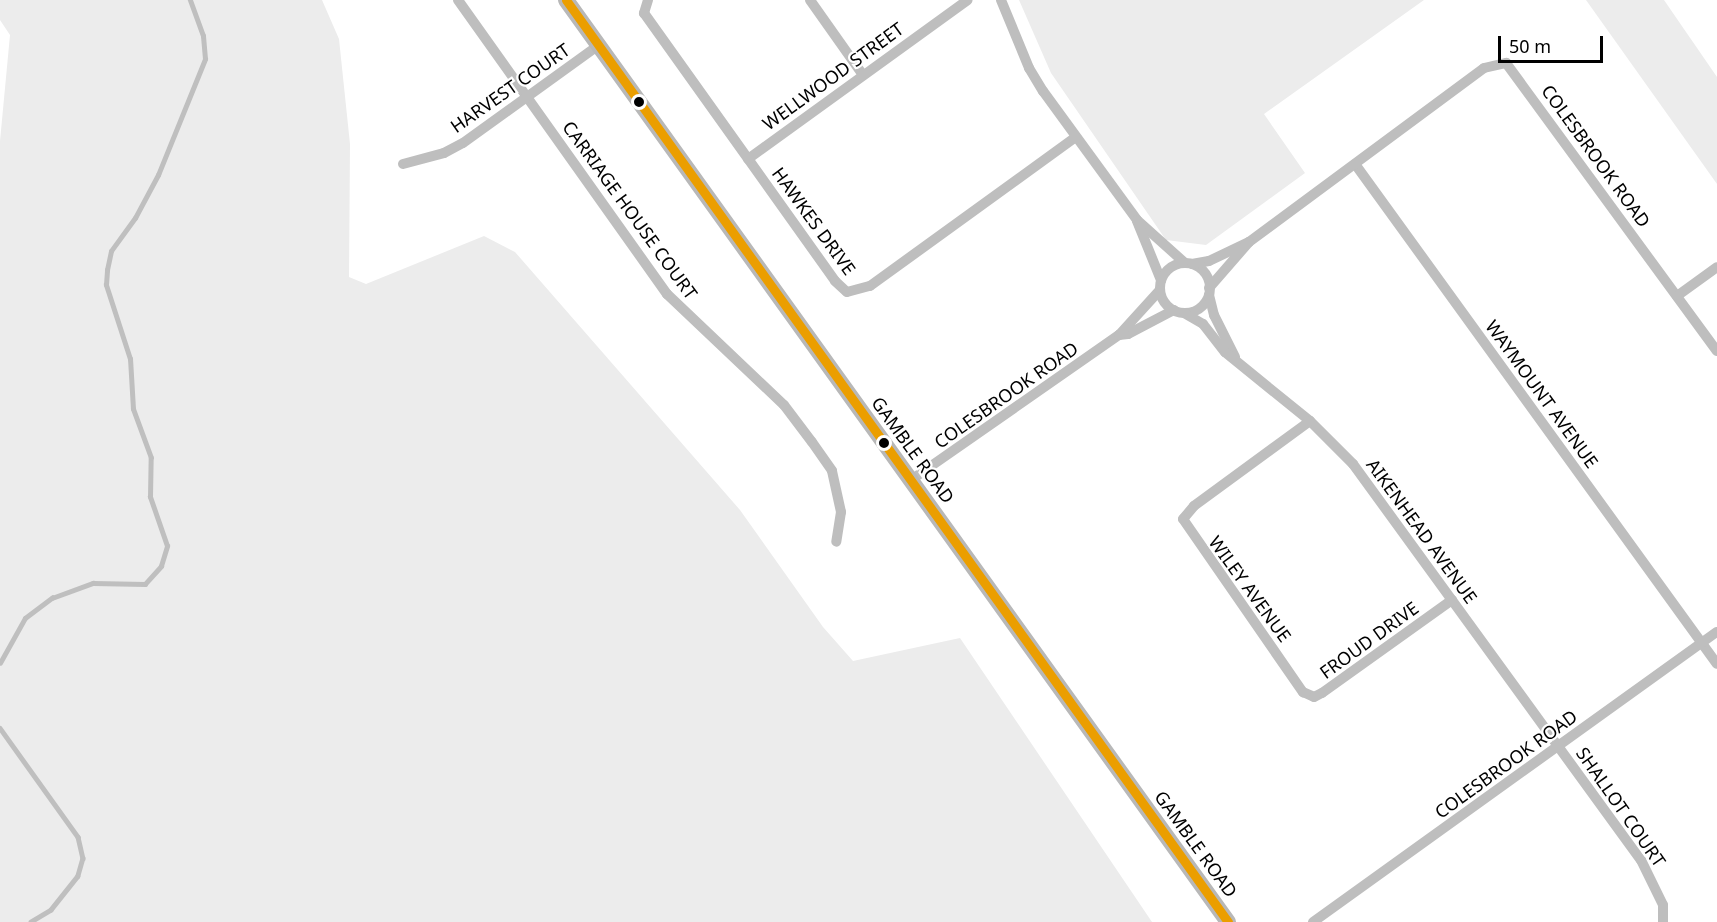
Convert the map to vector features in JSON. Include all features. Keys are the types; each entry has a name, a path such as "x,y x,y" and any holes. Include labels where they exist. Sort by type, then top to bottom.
{"main road":[{"name":"GAMBLE ROAD","path":"566,0 1228,922"}],"street":[{"name":"CARRIAGE HOUSE COURT","path":"458,0 667,294 784,405 812,442 832,471 841,512 836,542"},
{"name":"HAWKES DRIVE","path":"648,0 644,13 840,288 859,291 1076,137"},
{"path":"810,0 863,75"},
{"name":"WELLWOOD STREET","path":"748,159 968,0"},
{"path":"1001,0 1032,74 1137,220 1189,264 1204,273 1209,291 1199,308 1179,312 1165,303 1161,285 1137,220"},
{"name":"HARVEST COURT","path":"403,164 454,148 599,45"},
{"name":"COLESBROOK ROAD","path":"1189,264 1209,261 1249,242 1484,68 1506,63 1717,351"},
{"name":"WAYMOUNT AVENUE","path":"1355,164 1717,664"},
{"name":"COLESBROOK ROAD","path":"1209,291 1249,242"},
{"path":"1161,285 1171,267 1189,264"},
{"path":"1677,296 1717,267"},
{"name":"COLESBROOK ROAD","path":"911,480 1119,335 1161,285"},
{"name":"AIKENHEAD AVENUE","path":"1209,291 1214,315 1235,357"},
{"name":"COLESBROOK ROAD","path":"1119,335 1128,334 1179,312"},
{"name":"AIKENHEAD AVENUE","path":"1179,312 1203,324 1225,352 1235,357 1310,421 1353,464 1558,747"},
{"name":"WILEY AVENUE","path":"1304,692 1186,528 1183,519 1194,506 1310,421"},
{"name":"FROUD DRIVE","path":"1304,692 1314,697 1322,693 1452,600"},
{"name":"COLESBROOK ROAD","path":"1313,922 1717,632"},
{"name":"SHALLOT COURT","path":"1558,747 1641,860 1663,905 1663,922"}],"shaded area":[{"path":"0,0 322,0 339,39 350,144 349,277 366,284 484,236 515,252 740,510 823,627 853,661 960,638 1152,922 0,922 0,141 10,35 0,20"},
{"path":"1019,0 1424,0 1264,114 1305,173 1206,245 1166,240 1051,73"},
{"path":"1586,0 1664,0 1717,77 1717,184"}],"waterway":[{"path":"0,663 25,618 52,598 93,583 145,584 161,566 167,546 150,497 151,458 133,409 130,359 106,285 111,251 135,218 158,175 205,59 203,36 190,0"},
{"path":"0,728 78,837 83,858 78,876 51,910 31,922"}],"transit line":[{"path":"566,0 1228,922"}]}
